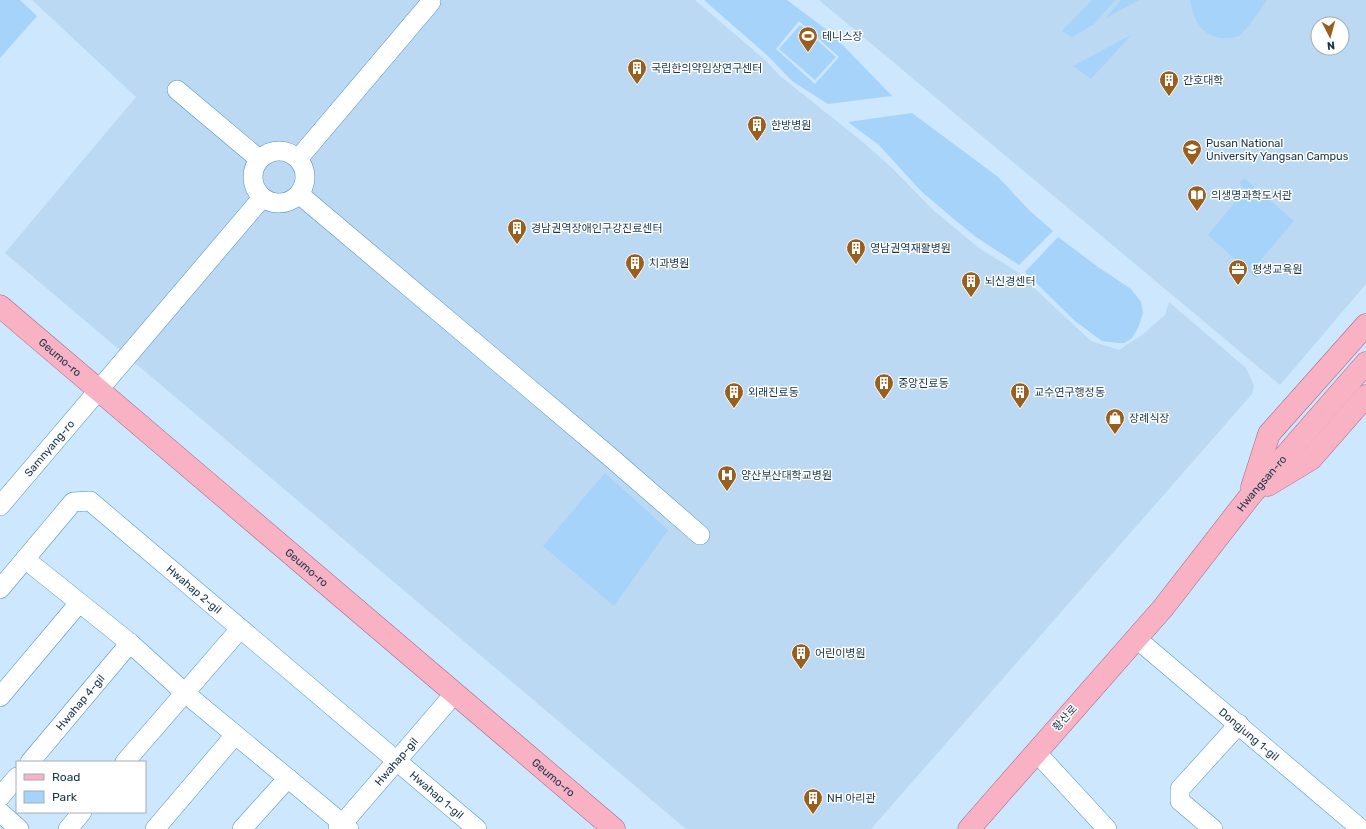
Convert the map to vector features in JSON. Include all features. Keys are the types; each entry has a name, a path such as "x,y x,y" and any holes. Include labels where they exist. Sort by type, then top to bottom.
{"main road":[{"name":"Geumo-ro","path":"0,306 614,829"},
{"path":"1250,496 1269,434 1366,325"},
{"name":"Hwangsan-ro","path":"1164,608 1250,496 1366,363"},
{"path":"1250,496 1311,459 1366,397"},
{"name":"황산로","path":"969,829 1164,608"}],"street":[{"path":"298,159 431,2"},
{"path":"177,90 259,159"},
{"path":"283,151 298,159 302,165 305,180 299,194 285,202 269,202 262,198 256,191 253,183 253,170 259,159 266,154 283,151"},
{"path":"299,194 608,455 700,535"},
{"name":"Samnyang-ro","path":"0,506 262,198"},
{"name":"Hwahap 2-gil","path":"0,588 73,502 90,501 396,761"},
{"path":"25,559 130,643 185,693 288,778 343,827"},
{"path":"0,697 79,603"},
{"path":"127,761 240,629"},
{"name":"Dongjung 1-gil","path":"1137,638 1361,829"},
{"name":"Hwahap 4-gil","path":"31,761 130,643"},
{"name":"Hwahap-gil","path":"343,827 396,761 455,693"},
{"path":"1213,829 1180,801 1180,789 1238,724"},
{"path":"155,829 235,735"},
{"path":"1036,752 1107,829"},
{"name":"Hwahap 1-gil","path":"396,761 477,829"},
{"path":"0,797 16,778"},
{"path":"242,829 288,778"},
{"path":"0,812 19,829"},
{"path":"68,829 81,813"}],"shaded area":[{"name":"양산부산대학교병원","path":"32,0 695,0 766,61 780,76 864,143 892,168 933,210 979,248 1016,271 1091,341 1119,350 1142,335 1165,315 1169,302 1246,368 1254,386 1252,394 871,829 686,829 5,253 136,97"},
{"name":"Pusan National University Yangsan Campus","path":"819,0 1366,0 1366,284 1280,385"}],"green space":[{"path":"0,0 20,0 37,16 0,58"},
{"path":"704,0 787,0 831,33 892,96 828,104 792,81 767,55","holes":["799,21 839,57 815,84 776,49"]},
{"path":"1092,0 1115,0 1094,24 1072,37 1062,31"},
{"path":"1121,0 1139,0 1106,18"},
{"path":"1190,0 1267,0 1251,23 1240,35 1224,38 1216,37 1204,31 1196,21"},
{"name":"테니스장","path":"800,25 836,57 815,80 779,49"},
{"path":"1131,35 1091,79 1073,66"},
{"path":"912,113 998,177 1030,211 1053,231 1019,265 976,237 955,220 921,191 879,145 848,122"},
{"path":"1244,178 1294,221 1258,263 1265,269 1256,278 1208,235 1246,189 1239,183"},
{"path":"1058,237 1098,267 1131,289 1141,302 1143,313 1138,328 1132,338 1124,343 1102,341 1075,321 1025,272"},
{"path":"605,473 668,530 614,606 543,546"}],"place":[{"name":"테니스장","path":"808,53"},
{"name":"국립한의약임상연구센터","path":"637,85"},
{"name":"간호대학","path":"1169,97"},
{"name":"한방병원","path":"757,142"},
{"name":"Pusan National University Yangsan Campus","path":"1192,166"},
{"name":"의생명과학도서관","path":"1197,212"},
{"name":"경남권역장애인구강진료센터","path":"517,245"},
{"name":"영남권역재활병원","path":"856,265"},
{"name":"치과병원","path":"635,280"},
{"name":"평생교육원","path":"1238,286"},
{"name":"뇌신경센터","path":"971,298"},
{"name":"중앙진료동","path":"884,400"},
{"name":"외래진료동","path":"734,409"},
{"name":"교수연구행정동","path":"1020,409"},
{"name":"장례식장","path":"1115,435"},
{"name":"양산부산대학교병원","path":"727,492"},
{"name":"어린이병원","path":"801,670"},
{"name":"NH 아리관","path":"813,815"}]}
